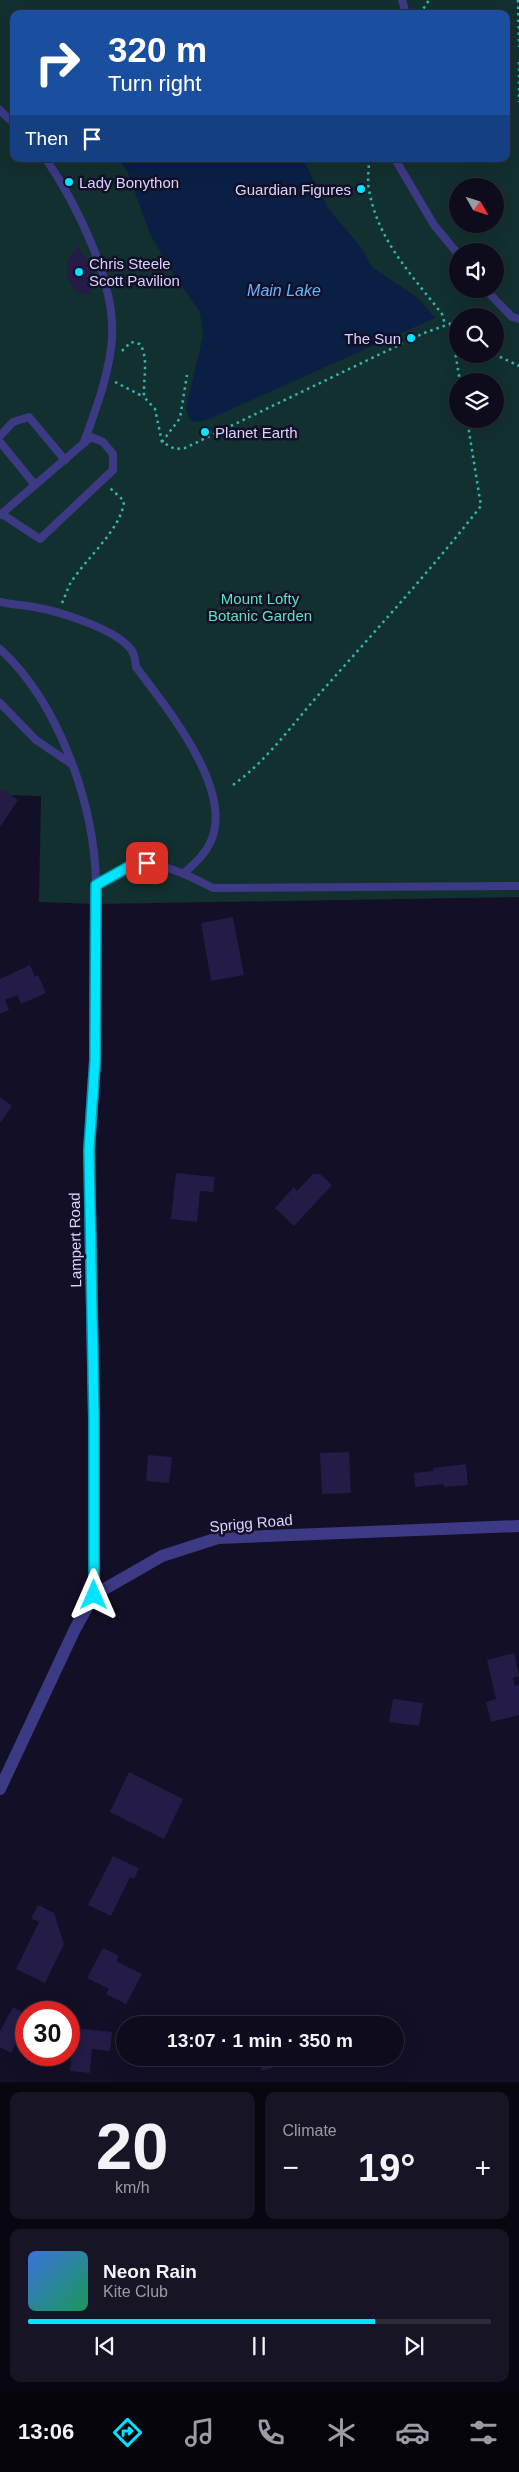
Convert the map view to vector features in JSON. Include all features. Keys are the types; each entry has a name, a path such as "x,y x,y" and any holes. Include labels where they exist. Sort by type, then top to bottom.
{"street":[{"name":"Lampert Road","path":"94,1595 94,1420 89,1150 95,1061 96,885"},
{"name":"Sprigg Road","path":"94,1595 162,1556 218,1538 519,1526"},
{"path":"0,1788 75,1628 94,1595"}],"lane":[{"path":"0,110 10,120"},
{"path":"48,162 70,199 104,275 112,337 105,378 83,444"},
{"path":"396,162 434,225 449,243"},
{"path":"494,298 512,317 519,320"},
{"path":"0,436 13,422 29,417 65,460"},
{"path":"91,437 103,442 114,454 112,470 40,539 1,514 65,460 91,437"},
{"path":"0,442 35,485"},
{"path":"0,602 41,608 57,613 100,629 129,646 134,656 136,667 178,726 198,760 210,788 216,824 204,854 184,873"},
{"path":"0,648 26,676 54,725 70,763 84,799 92,834 96,885 122,870 139,864 154,864 184,873 213,888 519,886"},
{"path":"0,703 36,740 70,763"}],"path":[{"path":"518,0 519,47"},
{"path":"519,62 519,102"},
{"path":"369,162 368,189 381,231 396,258 442,314 445,324"},
{"path":"105,378 121,384 144,397 155,409 162,442 175,449 185,448 449,323"},
{"path":"118,356 131,342 140,344 143,348 146,353 143,373 144,397"},
{"path":"504,359 519,366"},
{"path":"162,442 180,418 188,374"},
{"path":"234,785 251,772 287,734 318,695 450,546 481,506 468,428"},
{"path":"57,613 70,584 101,544 123,509 124,501 101,481"}],"green space":[{"name":"Mount Lofty Botanic Garden","path":"0,0 519,0 519,897 96,904 39,902 41,796 0,795"}],"water":[{"name":"Main Lake","path":"121,162 305,162 328,208 360,246 373,268 418,298 435,318 207,420 195,422 189,419 186,408 203,336 200,312 170,269 150,234 128,173"}],"building":[{"name":"Chris Steele Scott Pavilion","path":"79,247 90,268 92,282 90,295 74,290 67,277 67,261 74,250"},
{"path":"2,789 18,800 0,827 0,792"},
{"path":"233,917 244,975 211,981 201,923"},
{"path":"30,965 35,977 38,975 46,993 21,1004 17,995 5,1000 9,1010 0,1014 0,979"},
{"path":"0,1097 12,1106 0,1123"},
{"path":"176,1173 215,1177 213,1192 200,1191 197,1222 171,1219"},
{"path":"313,1174 320,1174 332,1185 294,1226 275,1208 294,1187 297,1191"},
{"path":"349,1452 351,1493 322,1494 320,1453"},
{"path":"148,1455 172,1457 169,1483 146,1481"},
{"path":"466,1464 468,1485 444,1487 443,1484 415,1487 414,1473 433,1471 433,1468"},
{"path":"514,1653 519,1676 513,1678 515,1686 519,1685 519,1715 491,1722 486,1702 496,1699 487,1660"},
{"path":"393,1699 423,1703 419,1726 389,1722"},
{"path":"129,1772 183,1799 164,1839 110,1812"},
{"path":"113,1856 139,1868 134,1879 130,1877 111,1916 88,1905"},
{"path":"38,1905 54,1913 64,1944 45,1983 16,1969 39,1922 31,1918"},
{"path":"103,1948 119,1956 116,1961 142,1974 126,2004 106,1994 109,1989 87,1978"},
{"path":"13,2007 15,2008 15,2046 11,2053 0,2047 0,2031"},
{"path":"80,2029 112,2032 110,2051 92,2049 90,2073 70,2071 70,2066 80,2066"},
{"path":"260,2066 279,2066 262,2071"}],"place":[{"name":"Lady Bonython","path":"69,182"},
{"name":"Guardian Figures","path":"361,189"},
{"name":"Chris Steele Scott Pavilion","path":"79,272"},
{"name":"The Sun","path":"411,338"},
{"name":"Planet Earth","path":"205,432"}],"route":[{"path":"94,1595 94,1420 89,1150 95,1061 96,885 130,866 147,863"}]}
